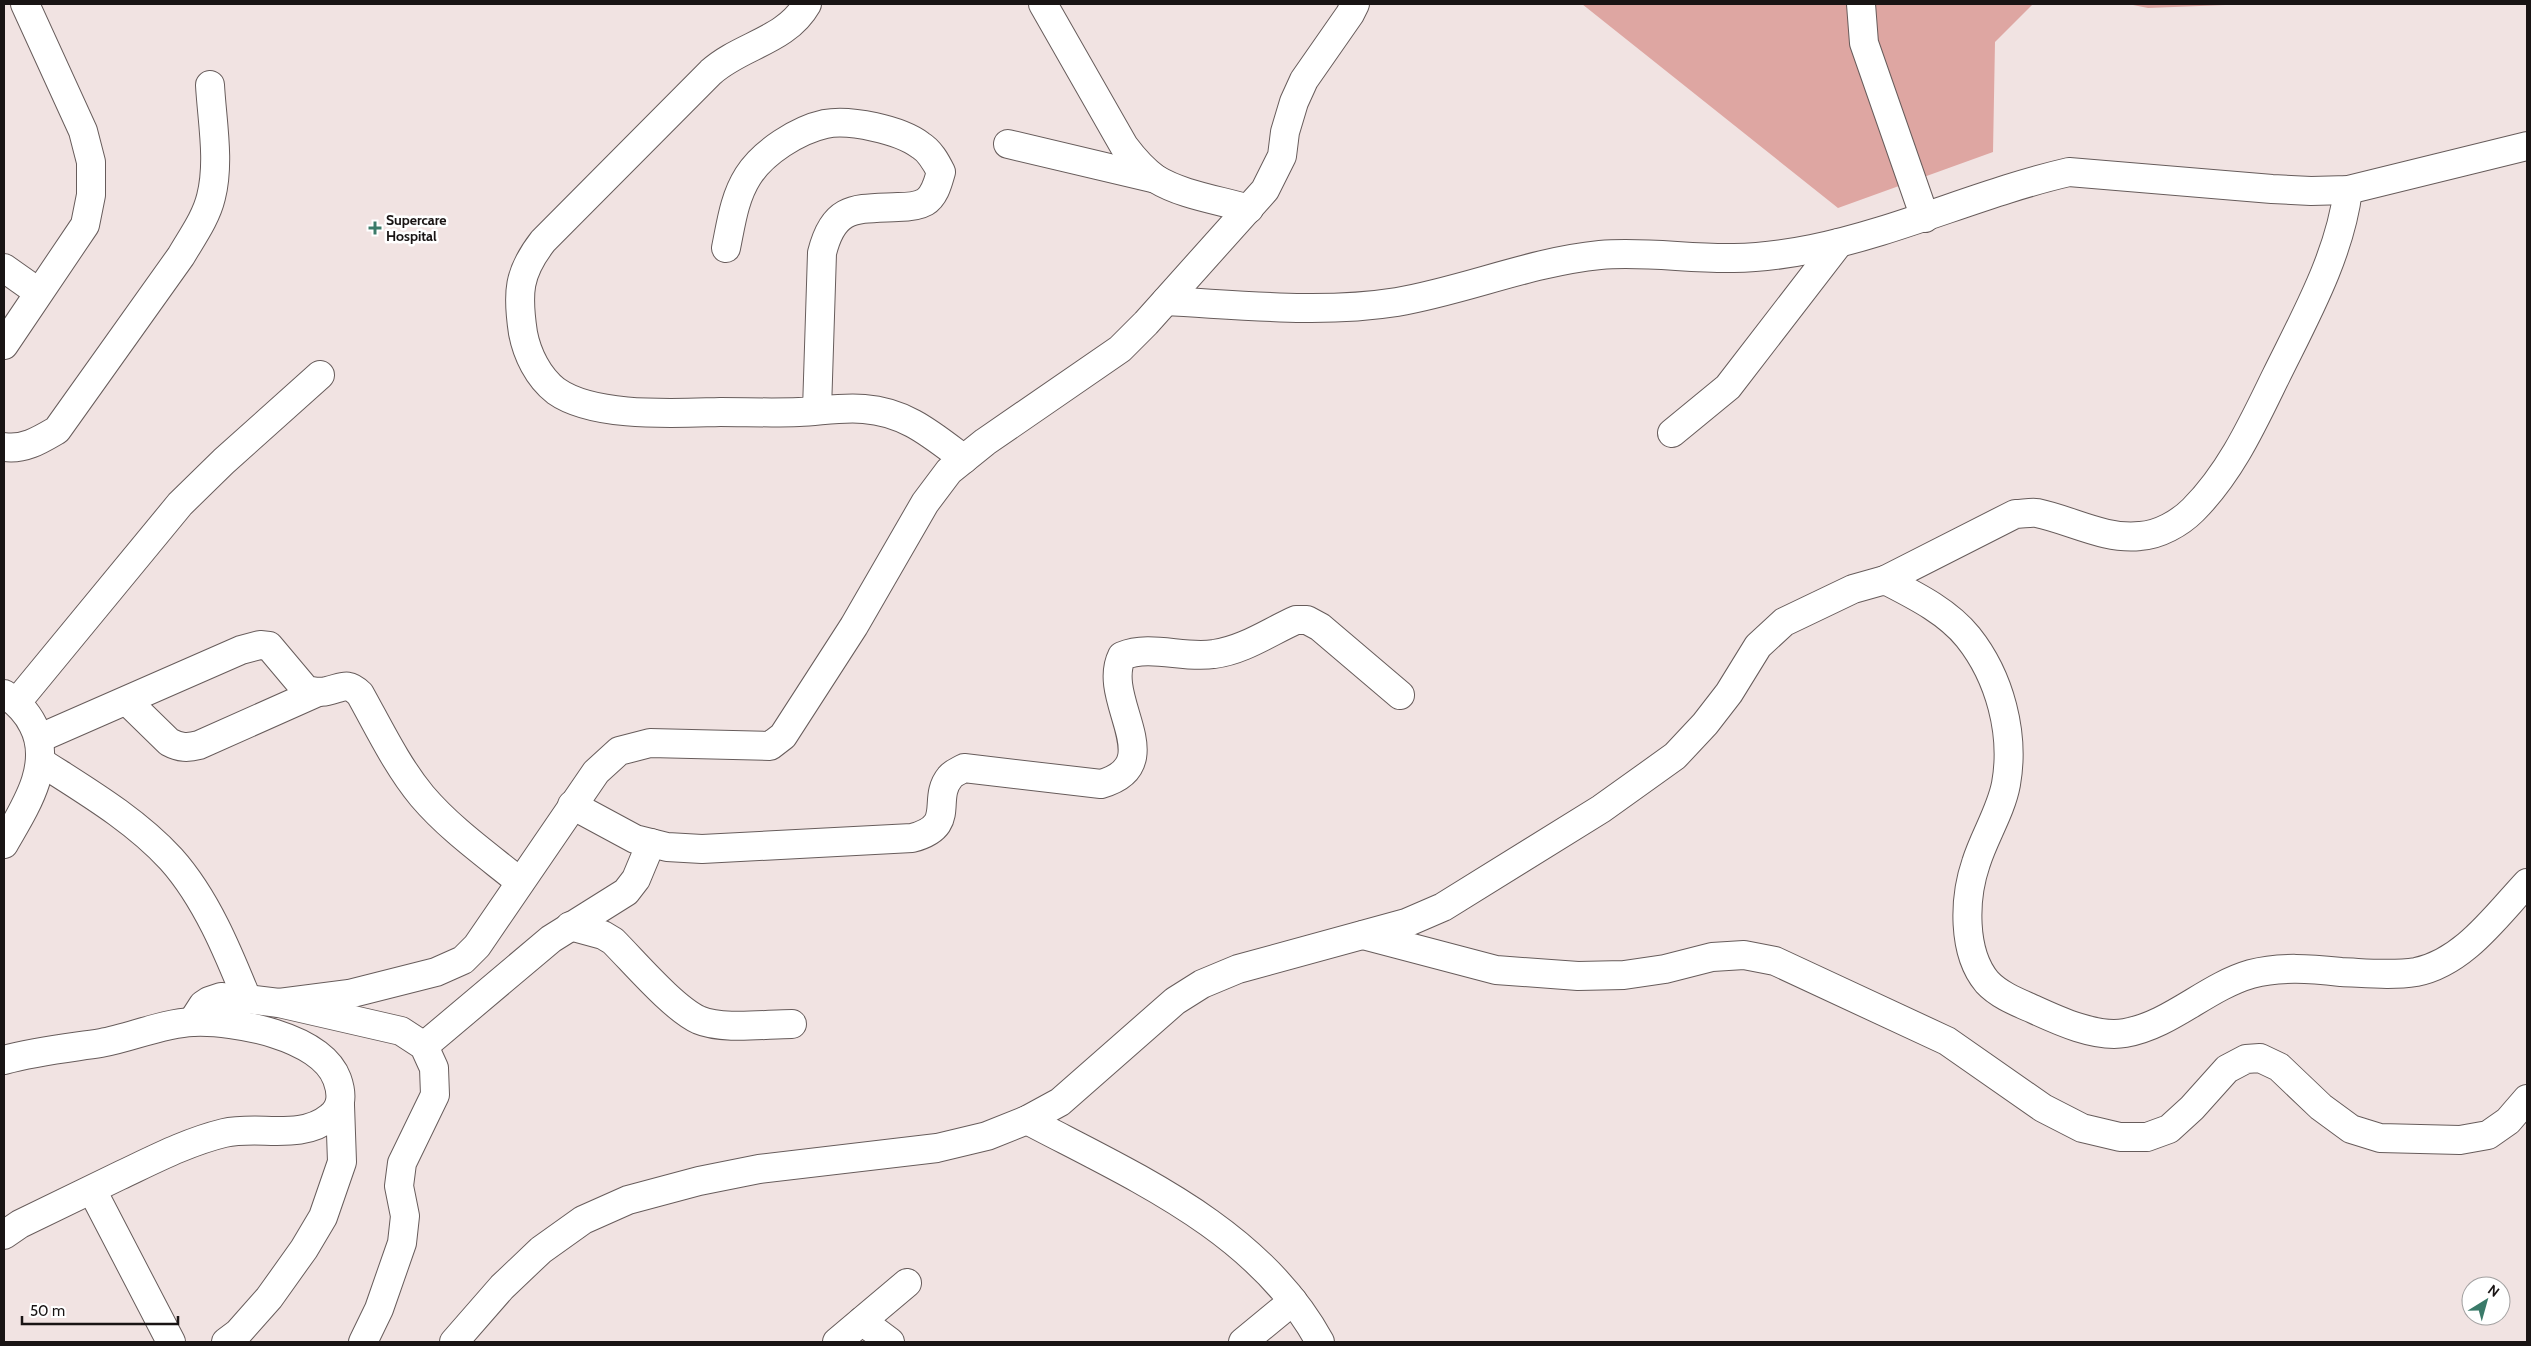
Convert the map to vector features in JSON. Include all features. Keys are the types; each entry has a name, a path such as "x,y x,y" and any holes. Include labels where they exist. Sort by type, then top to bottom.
{"main road":[{"path":"4,345 85,225 91,194 91,162 83,131 25,4"},
{"path":"807,4 785,30 725,60 711,72 543,241 528,260 521,280 519,304 526,349 540,373 556,390 579,402 640,413 865,409 893,414 919,425 964,459"},
{"path":"1043,4 1124,146 1139,166 1157,179"},
{"path":"279,1003 349,994 436,972 463,960 477,946 596,772 619,751 650,743 770,746 783,736 854,626 929,497 949,471 985,442 1120,349 1166,301 1265,190 1282,156 1285,132 1294,102 1304,80 1350,14 1354,4"},
{"path":"1861,4 1864,44 1926,218"},
{"path":"4,447 14,448 37,442 57,430 181,256 199,225 211,198 215,174 210,85"},
{"path":"726,248 736,198 748,175 767,156 787,141 805,132 826,124 870,126 903,136 921,145 934,159 941,172 936,190 926,202 910,206 856,209 837,219 827,234 822,253 817,410"},
{"path":"1008,144 1157,179 1183,190 1248,208"},
{"path":"1166,301 1276,307 1358,308 1450,291 1542,263 1599,255 1660,254 1734,258 1801,250 1839,243 1926,218 2044,178 2069,172 2311,192 2348,190 2527,146"},
{"path":"454,1342 502,1287 541,1250 583,1220 628,1200 699,1181 759,1169 937,1148 987,1136 1027,1120 1060,1102 1175,1000 1202,984 1238,969 1406,923 1443,906 1601,809 1675,756 1705,724 1729,693 1758,646 1784,622 1853,589 1885,580 2015,514 2036,512 2109,534 2140,536 2167,529 2192,511 2222,476 2243,442 2288,352 2333,253 2345,214 2348,190"},
{"path":"1672,433 1728,387 1745,368 1839,243"},
{"path":"4,268 38,292"},
{"path":"247,999 197,895 172,860 118,811 40,750 11,698 180,504 224,461 320,375"},
{"path":"1885,580 1916,596 1944,615 1968,637 1985,664 2001,701 2010,743 2006,786 1969,886 1969,924 1971,948 1978,966 1988,982 2002,994 2025,1006 2095,1031 2121,1034 2141,1030 2250,975 2274,970 2310,969 2387,975 2418,972 2439,964 2460,951 2527,883"},
{"path":"572,805 635,839 667,847 702,849 912,838 927,834 940,821 945,788 951,776 964,768 1101,784 1118,779 1129,766 1134,752 1117,681 1117,666 1122,656 1136,650 1193,656 1235,650 1296,620 1307,620 1320,627 1400,696"},
{"path":"40,750 127,701 241,650 260,645 269,646 306,690 318,692 328,691 344,685 353,687 360,694 402,767 421,795 448,824 520,882"},
{"path":"127,701 170,742 177,746 188,748 199,745 318,692"},
{"path":"4,844 33,788 40,750"},
{"path":"424,1046 570,926 626,892 636,879 651,843"},
{"path":"570,926 603,935 614,942 671,999 700,1020 737,1024 792,1024"},
{"path":"1362,934 1496,970 1578,976 1624,975 1665,969 1712,957 1744,955 1775,961 1947,1041 2042,1108 2082,1128 2120,1137 2147,1137 2169,1129 2192,1108 2227,1069 2246,1059 2260,1058 2279,1067 2321,1107 2351,1129 2380,1138 2460,1140 2488,1134 2508,1121 2527,1099"},
{"path":"192,1022 203,1005 209,1001 221,997 247,999 279,1003 401,1031 424,1046 434,1068 435,1095 402,1163 399,1186 405,1216 402,1243 378,1310 363,1342"},
{"path":"4,1060 22,1055 103,1043 192,1022 236,1024 286,1037 327,1063 335,1074 342,1090 340,1105 342,1162 323,1217 304,1249 269,1298 238,1333 226,1342"},
{"path":"4,1235 20,1224 151,1161 205,1138 249,1130 307,1129 326,1120 340,1105"},
{"path":"1027,1120 1152,1186 1216,1226 1243,1248 1293,1301 1309,1322 1320,1342"},
{"path":"92,1190 171,1342"},
{"path":"837,1342 907,1283"},
{"path":"1244,1342 1293,1301"},
{"path":"862,1321 890,1342"}],"shaded area":[{"path":"1582,4 2033,4 1995,42 1993,152 1838,208"},
{"path":"2128,4 2251,4 2148,8"}],"place":[{"name":"Supercare Hospital","path":"375,228"}]}
